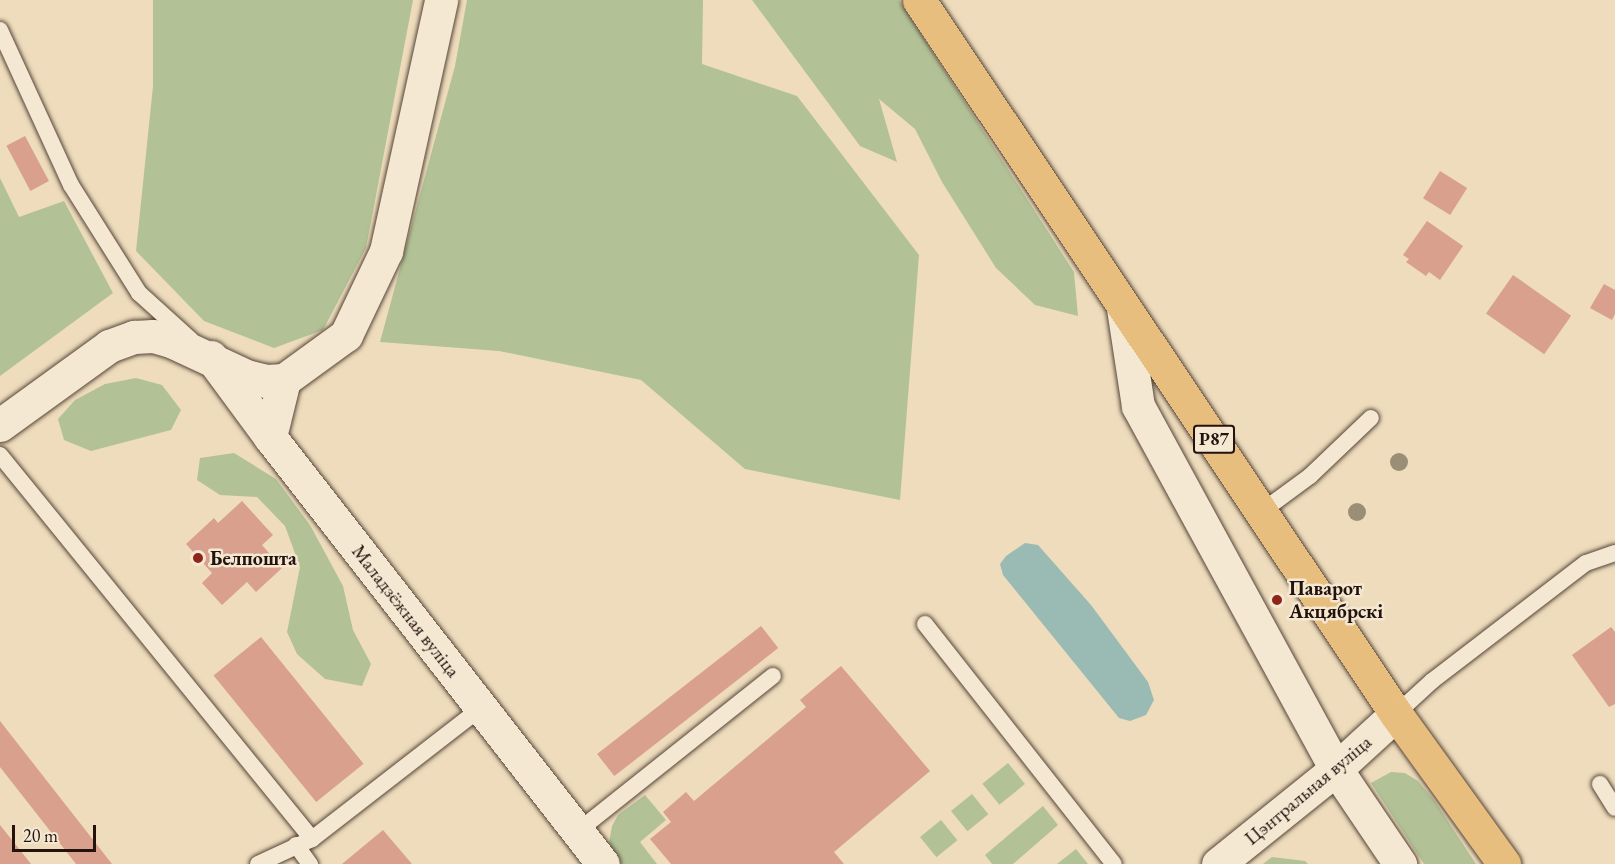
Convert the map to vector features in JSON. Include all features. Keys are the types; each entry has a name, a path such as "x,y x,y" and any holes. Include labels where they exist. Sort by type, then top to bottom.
{"main road":[{"name":"Р87","path":"919,0 1396,714 1504,864"}],"street":[{"path":"0,425 109,346 134,337 162,338 211,357 246,376 266,381 284,380 346,334 386,251 441,0"},
{"path":"1123,308 1138,406 1336,769 1400,864"},
{"name":"Маладзёжная вуліца","path":"211,357 270,437 603,864"},
{"path":"270,437 284,380"},
{"name":"Цэнтральная вуліца","path":"1218,864 1336,769 1396,714"}],"lane":[{"path":"0,30 71,185 139,293 211,357"},
{"path":"1261,512 1310,476 1371,418"},
{"path":"0,455 304,842 310,864"},
{"path":"1396,714 1432,681 1586,563 1615,553"},
{"path":"926,624 1114,864"},
{"path":"578,831 773,676"},
{"path":"258,864 304,842 482,708"},
{"path":"1600,784 1615,808"}],"green space":[{"path":"153,0 413,0 366,248 323,330 274,348 204,321 136,251 153,86"},
{"path":"467,0 703,0 702,64 797,96 919,255 900,500 745,469 641,380 499,351 380,342 455,66"},
{"path":"752,0 899,0 1074,272 1078,316 1035,305 996,268 942,182 915,129 879,99 897,162 860,146"},
{"path":"0,178 19,217 64,201 113,293 0,376"},
{"path":"136,378 162,385 181,410 171,430 91,451 64,440 58,419 75,400 105,384"},
{"path":"234,453 276,479 310,525 343,586 353,630 371,664 362,686 325,679 297,654 287,632 300,567 285,526 257,497 220,495 197,480 200,458"},
{"path":"1008,763 1025,784 999,805 982,784"},
{"path":"1391,772 1405,773 1418,781 1434,800 1476,864 1424,864 1371,783"},
{"path":"972,794 988,814 967,831 951,811"},
{"path":"645,795 666,820 640,842 657,864 621,864 609,843 612,826 618,815"},
{"path":"1043,806 1058,825 1013,864 992,864 985,855"},
{"path":"941,820 957,840 936,857 920,837"},
{"path":"1076,849 1088,864 1057,864"},
{"path":"1272,857 1305,861 1308,864 1263,864"}],"water":[{"path":"1025,543 1038,545 1091,605 1148,682 1154,700 1146,715 1130,721 1119,718 1003,575 1000,564 1006,556"}],"building":[{"path":"25,136 49,181 30,191 6,146"},
{"path":"1440,171 1467,188 1450,215 1423,198"},
{"path":"1427,221 1463,246 1440,280 1429,272 1426,276 1406,262 1409,259 1403,255"},
{"path":"1513,275 1571,316 1544,354 1486,314"},
{"path":"1604,284 1615,290 1615,314 1612,320 1590,308"},
{"path":"242,501 273,535 262,545 282,568 256,592 247,582 222,605 202,583 212,573 186,544 214,518 218,523"},
{"path":"761,626 778,648 614,776 597,754"},
{"path":"1611,627 1615,632 1615,704 1609,707 1572,655"},
{"path":"261,637 364,764 316,802 214,675"},
{"path":"841,666 930,771 834,852 844,864 671,864 650,839 671,822 663,812 686,792 694,801 806,707 800,700"},
{"path":"0,721 112,864 76,864 0,767"},
{"path":"0,825 31,864 0,864"},
{"path":"383,830 412,864 342,864"}],"place":[{"name":"Белпошта","path":"198,558"},
{"name":"Паварот Акцябрскі","path":"1277,600"}]}
